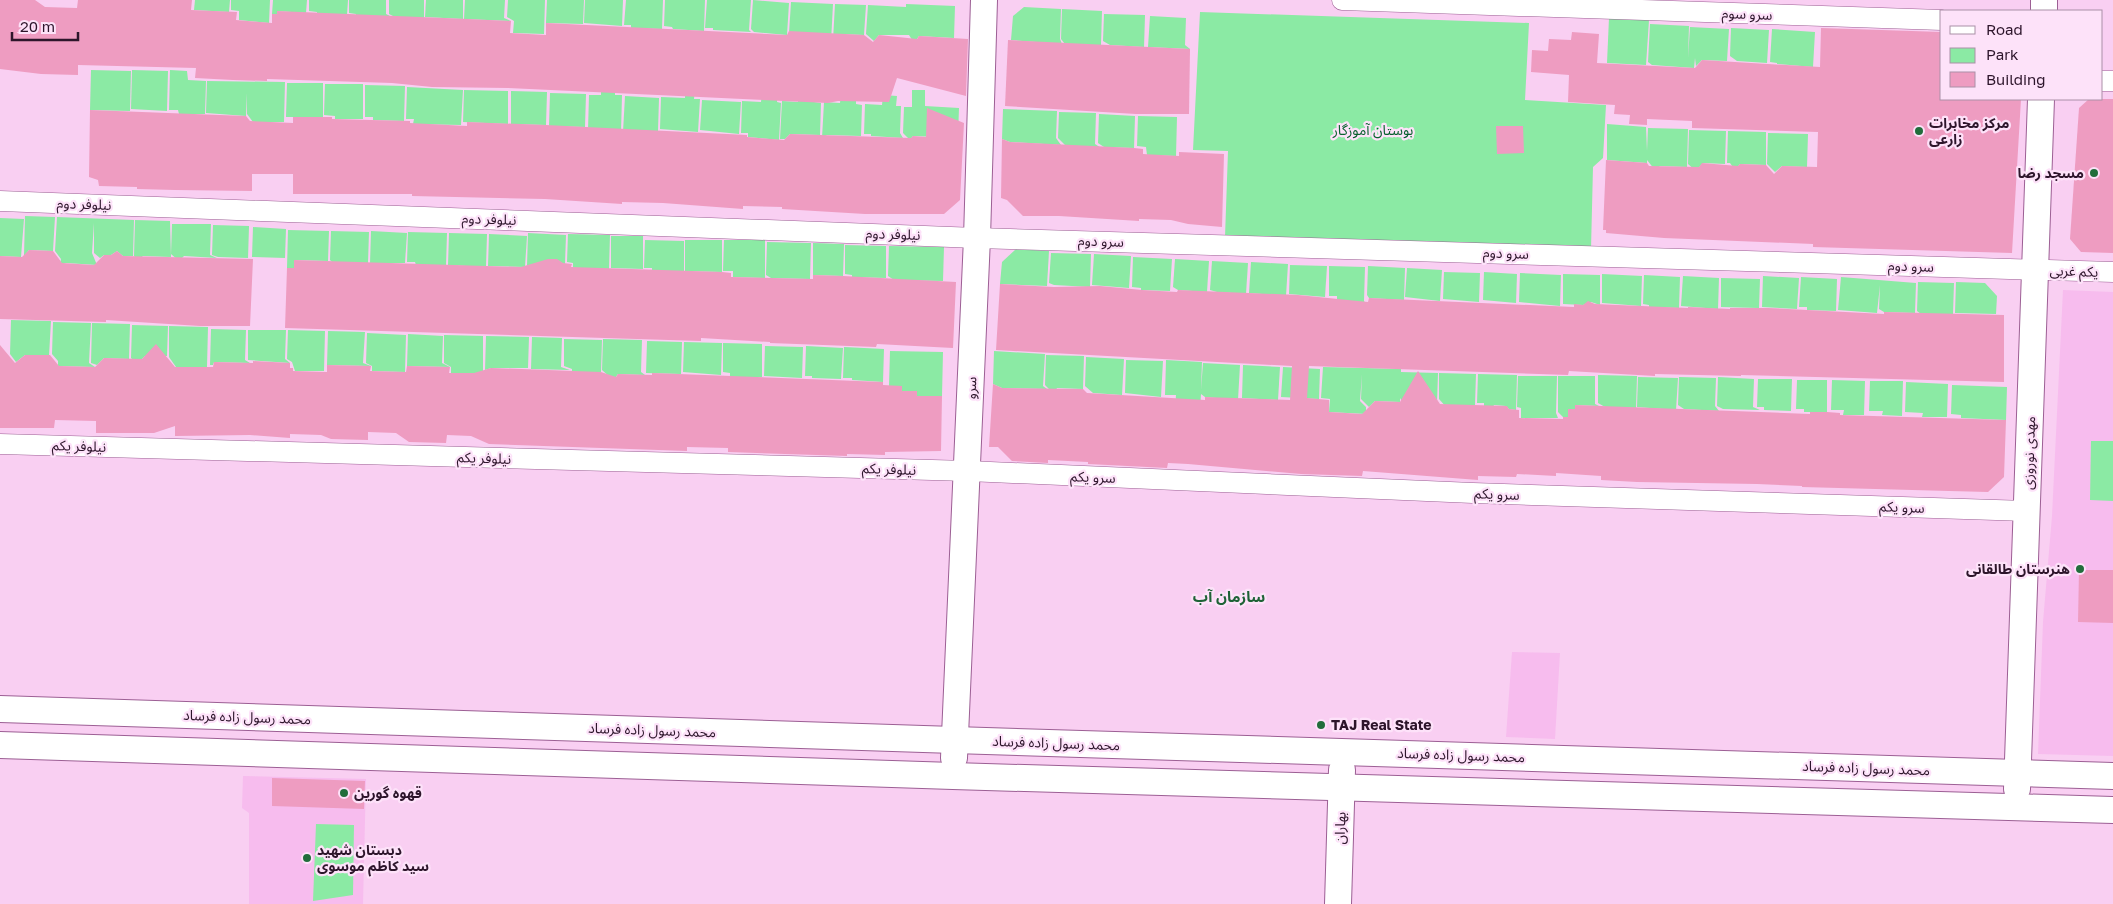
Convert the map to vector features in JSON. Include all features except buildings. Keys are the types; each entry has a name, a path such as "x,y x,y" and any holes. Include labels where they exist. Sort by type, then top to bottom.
{"street":[{"name":"سرو","path":"953,776 968,471 984,0"},
{"name":"سرو سوم","path":"1342,0 1940,20"},
{"name":"مهدی نوروزی","path":"2017,807 2041,100"},
{"name":"نیلوفر دوم","path":"0,201 977,238"},
{"name":"سرو دوم","path":"977,238 2035,269"},
{"name":"یکم غربی","path":"2035,269 2113,272"},
{"name":"نیلوفر یکم","path":"0,444 968,471"},
{"name":"سرو یکم","path":"968,471 1482,493 2027,511"},
{"name":"محمد رسول زاده فرساد","path":"0,708 2113,776"},
{"path":"504,725 505,761"},
{"path":"0,745 953,776 2113,810"},
{"name":"بهاران","path":"1338,904 1343,751"},
{"path":"1644,796 1645,761"}],"shaded area":[{"name":"هنرستان طالقانی","path":"2063,290 2113,292 2113,756 2038,754 2043,622 2052,516"},
{"path":"1512,652 1560,653 1555,739 1506,737"},
{"name":"دبستان شهید سید کاظم موسوی","path":"243,776 366,779 363,904 249,904 249,813 242,808"}],"green space":[{"path":"195,0 230,0 229,12 194,10"},
{"path":"231,0 270,0 269,23 239,20 239,11 231,10"},
{"path":"273,0 307,0 306,13 277,11 277,14 272,14"},
{"path":"309,0 348,0 347,15 317,14 317,12 309,11"},
{"path":"349,0 386,0 386,14 392,17 356,16 356,14 349,13"},
{"path":"389,0 424,0 424,18 395,17 389,14"},
{"path":"426,0 463,0 463,19 425,17"},
{"path":"465,0 505,0 504,18 511,21 464,19"},
{"path":"508,0 545,0 544,34 513,33 514,21 507,17"},
{"path":"547,0 584,0 583,24 546,23"},
{"path":"585,0 623,0 622,26 584,23"},
{"path":"626,0 663,0 662,29 631,28 631,25 624,25"},
{"path":"665,0 705,0 704,31 673,29 672,27 664,26"},
{"path":"707,0 751,0 749,30 751,32 705,28"},
{"path":"753,0 789,3 787,35 754,32 751,29"},
{"path":"791,2 833,4 831,42 789,33"},
{"path":"835,4 866,5 864,35 841,34 833,40"},
{"path":"906,4 955,6 954,38 919,36 914,43 909,35 879,35 874,41 866,34 868,5 906,7"},
{"path":"1024,7 1061,9 1060,39 1062,44 1011,40 1013,16"},
{"path":"1062,9 1102,11 1101,45 1069,49 1061,39"},
{"name":"بوستان آموزگار","path":"1200,12 1529,23 1525,100 1606,105 1603,158 1593,167 1591,249 1225,237 1228,151 1193,150"},
{"path":"1104,14 1145,15 1144,47 1110,45 1103,41"},
{"path":"1150,16 1186,18 1185,45 1190,49 1148,47"},
{"path":"1609,18 1649,20 1646,65 1607,63"},
{"path":"1650,24 1689,26 1688,58 1690,27 1729,29 1727,61 1702,60 1696,66 1695,58 1694,68 1652,65 1648,62"},
{"path":"1731,28 1769,30 1767,63 1737,61 1730,56"},
{"path":"1772,29 1815,32 1813,67 1770,62"},
{"path":"91,70 131,71 130,111 90,110"},
{"path":"132,70 168,71 167,111 131,109"},
{"path":"170,70 187,71 188,80 206,81 205,114 179,114 178,110 169,110"},
{"path":"207,81 285,82 284,122 253,122 247,114 247,93 246,116 206,113"},
{"path":"287,83 323,83 323,117 286,117"},
{"path":"325,84 363,84 363,119 335,119 335,116 324,115"},
{"path":"365,85 405,86 404,121 373,120 373,117 365,117"},
{"path":"407,87 463,90 461,125 413,124 414,119 406,119"},
{"path":"601,88 615,88 615,95 622,95 621,133 588,130 589,95 601,95"},
{"path":"685,88 695,89 694,99 700,99 698,132 660,129 661,97 685,98"},
{"path":"464,90 508,91 508,124 463,122"},
{"path":"912,90 925,90 925,106 959,108 958,135 963,138 913,136 910,140 903,133 904,107 912,107"},
{"path":"511,91 547,92 546,125 511,124"},
{"path":"762,91 778,92 777,102 781,103 779,140 748,137 748,133 741,133 742,101 761,102"},
{"path":"799,92 814,93 814,102 821,103 820,135 790,134 785,139 780,139 782,101 798,102"},
{"path":"550,93 586,94 585,127 549,126"},
{"path":"841,93 856,93 856,104 862,105 861,136 827,135 822,138 824,102 840,103"},
{"path":"883,95 897,96 896,106 901,106 900,133 903,138 864,134 865,104 882,105"},
{"path":"625,96 659,98 658,131 623,132"},
{"path":"702,100 741,102 739,134 700,130"},
{"path":"1003,109 1057,111 1056,138 1061,145 1010,142 1002,139"},
{"path":"1059,112 1096,113 1095,144 1101,148 1066,146 1058,138"},
{"path":"1099,114 1135,116 1134,148 1104,147 1098,143"},
{"path":"1138,116 1177,117 1176,156 1147,155 1146,147 1137,146"},
{"path":"1607,124 1646,127 1647,151 1648,128 1688,129 1687,167 1660,166 1655,170 1647,160 1647,163 1607,160"},
{"path":"1689,130 1726,131 1725,164 1703,163 1696,171 1688,164"},
{"path":"1728,131 1766,132 1766,165 1740,164 1735,170 1730,163 1727,163"},
{"path":"1768,133 1808,134 1807,167 1782,166 1775,172 1767,164"},
{"path":"25,216 55,217 53,251 29,250 24,256"},
{"path":"57,217 134,220 133,256 123,256 117,251 100,258 94,253 94,223 92,253 97,265 66,263 60,265 61,259 55,251"},
{"path":"0,218 24,219 21,257 0,256"},
{"path":"135,220 170,221 171,257 143,256 138,260 134,256"},
{"path":"172,224 211,224 210,255 217,258 184,256 179,261 171,254"},
{"path":"213,225 249,226 248,258 212,255"},
{"path":"253,227 286,229 285,258 252,257"},
{"path":"288,230 329,231 328,261 295,260 294,268 287,268"},
{"path":"331,231 369,232 368,263 333,263 330,260"},
{"path":"371,231 407,233 405,263 370,263"},
{"path":"408,232 447,233 446,266 416,265 415,262 407,262"},
{"path":"449,233 487,234 486,267 448,265"},
{"path":"528,233 566,235 565,264 527,266"},
{"path":"489,234 527,236 525,267 488,266"},
{"path":"568,234 610,235 609,269 573,268 573,263 567,262"},
{"path":"611,236 643,236 643,269 611,268"},
{"path":"645,240 684,241 684,272 652,271 652,268 644,268"},
{"path":"685,240 722,240 722,272 685,271"},
{"path":"724,240 765,240 765,278 733,277 733,271 723,271"},
{"path":"767,242 811,243 810,279 771,278 766,275"},
{"path":"813,243 844,244 843,276 813,275"},
{"path":"845,245 886,246 886,278 852,277 852,275 845,274"},
{"path":"889,246 944,247 943,281 894,280 888,276"},
{"path":"1016,249 1049,251 1047,286 1000,284 1002,262"},
{"path":"1051,253 1091,254 1090,287 1054,285 1049,283"},
{"path":"1094,254 1131,256 1129,288 1092,285"},
{"path":"1133,257 1172,259 1170,291 1141,290 1141,288 1132,287"},
{"path":"1175,259 1209,261 1207,292 1178,290 1173,287"},
{"path":"1212,261 1248,263 1246,294 1210,290"},
{"path":"1251,262 1288,264 1286,296 1249,293"},
{"path":"1290,265 1327,266 1325,297 1289,294"},
{"path":"1329,266 1365,267 1364,301 1366,304 1337,303 1337,296 1329,296"},
{"path":"1368,266 1405,268 1404,300 1369,298 1367,295"},
{"path":"1407,268 1442,270 1440,301 1405,297"},
{"path":"1444,272 1480,273 1479,302 1443,299"},
{"path":"1484,272 1517,274 1516,303 1483,300"},
{"path":"1520,273 1561,275 1560,306 1519,302"},
{"path":"1563,274 1600,275 1600,305 1591,302 1583,305 1563,304"},
{"path":"1602,274 1642,276 1641,306 1602,303"},
{"path":"1644,275 1680,277 1679,308 1649,307 1649,305 1643,304"},
{"path":"1683,276 1719,278 1718,309 1681,306"},
{"path":"1763,276 1799,278 1797,309 1762,307"},
{"path":"1801,277 1837,279 1836,311 1807,310 1807,307 1799,307"},
{"path":"1841,277 1916,283 1915,313 1884,312 1879,309 1880,285 1877,313 1838,310"},
{"path":"1721,278 1760,279 1759,308 1721,307"},
{"path":"1918,282 1954,283 1953,314 1921,314 1917,311"},
{"path":"1956,282 1985,283 1997,296 1996,314 1955,313"},
{"path":"11,320 51,321 49,356 25,355 16,362 10,354"},
{"path":"53,322 91,323 89,363 95,367 58,366 58,361 52,354"},
{"path":"92,323 130,324 129,359 104,358 97,365 91,363"},
{"path":"132,325 168,326 167,356 145,356 137,364 131,358"},
{"path":"169,326 208,327 207,367 176,367 169,357"},
{"path":"211,329 246,330 245,360 250,363 214,362 213,365 210,365"},
{"path":"248,330 286,330 285,359 290,363 248,360"},
{"path":"288,330 325,331 324,371 295,371 292,362 287,359"},
{"path":"328,331 365,332 363,363 371,366 327,365"},
{"path":"367,333 406,335 405,372 372,371 372,366 366,363"},
{"path":"408,334 443,336 442,363 450,367 407,366"},
{"path":"444,335 483,336 483,373 451,373 451,367 444,363"},
{"path":"486,336 529,337 528,368 491,368 485,370"},
{"path":"532,337 562,338 561,367 570,370 531,369"},
{"path":"564,339 602,340 601,372 572,372 572,369 564,366"},
{"path":"603,339 642,340 641,372 645,375 618,374 612,382 611,378 602,370"},
{"path":"647,341 682,342 681,374 646,373"},
{"path":"684,342 722,343 721,375 683,372"},
{"path":"723,343 762,344 762,377 730,377 730,373 723,372"},
{"path":"765,346 803,347 802,378 764,376"},
{"path":"806,346 843,348 841,379 805,376"},
{"path":"844,347 884,349 883,382 843,378"},
{"path":"890,351 943,352 942,396 917,396 917,391 901,391 889,386"},
{"path":"994,351 1045,354 1043,386 1047,389 1002,388 993,384"},
{"path":"1046,355 1084,356 1083,389 1057,388 1054,394 1045,385"},
{"path":"1086,357 1124,359 1122,395 1093,393 1085,386"},
{"path":"1126,360 1163,361 1161,397 1125,393"},
{"path":"1166,360 1202,362 1201,390 1203,363 1240,365 1238,400 1205,397 1201,394 1200,410 1175,409 1176,395 1165,395"},
{"path":"1243,365 1280,367 1278,400 1242,398"},
{"path":"1283,367 1320,369 1319,399 1281,397"},
{"path":"1323,367 1401,369 1401,372 1438,373 1437,403 1407,410 1400,398 1400,402 1375,401 1369,407 1361,399 1362,374 1360,401 1366,407 1366,414 1329,412 1330,399 1321,398"},
{"path":"1439,373 1476,374 1475,405 1447,408 1439,399"},
{"path":"1478,374 1517,375 1516,410 1509,409 1506,406 1494,405 1492,409 1484,408 1484,403 1477,403"},
{"path":"1598,375 1637,376 1636,408 1605,407 1598,403"},
{"path":"1518,376 1557,376 1556,413 1558,418 1521,418 1521,408 1517,407"},
{"path":"1558,376 1595,376 1595,404 1599,406 1575,405 1575,409 1568,409 1568,417 1563,417 1558,412"},
{"path":"1638,377 1678,378 1676,410 1637,407"},
{"path":"1679,377 1716,378 1715,406 1719,411 1684,409 1678,405"},
{"path":"1718,377 1754,379 1753,407 1760,410 1723,409 1717,406"},
{"path":"1758,379 1792,379 1791,411 1764,410 1764,407 1757,407"},
{"path":"1797,380 1827,380 1827,412 1804,412 1804,409 1796,409"},
{"path":"1832,380 1865,381 1864,415 1843,415 1844,410 1831,410"},
{"path":"1870,381 1903,381 1902,416 1882,415 1883,411 1869,411"},
{"path":"1906,382 1948,384 1947,417 1922,417 1923,413 1905,412"},
{"path":"1952,385 2007,387 2006,420 1961,418 1961,415 1951,414"},
{"path":"2091,441 2113,441 2113,501 2090,500"},
{"path":"316,824 354,825 353,895 313,901"}],"place":[{"name":"مرکز مخابرات زارعی","path":"1919,131"},
{"name":"مسجد رضا","path":"2094,173"},
{"name":"هنرستان طالقانی","path":"2080,569"},
{"name":"TAJ Real State","path":"1321,725"},
{"name":"قهوه گورین","path":"344,793"},
{"name":"دبستان شهید سید کاظم موسوی","path":"307,858"}],"district":[{"name":"سازمان آب","path":"1229,597"}]}
